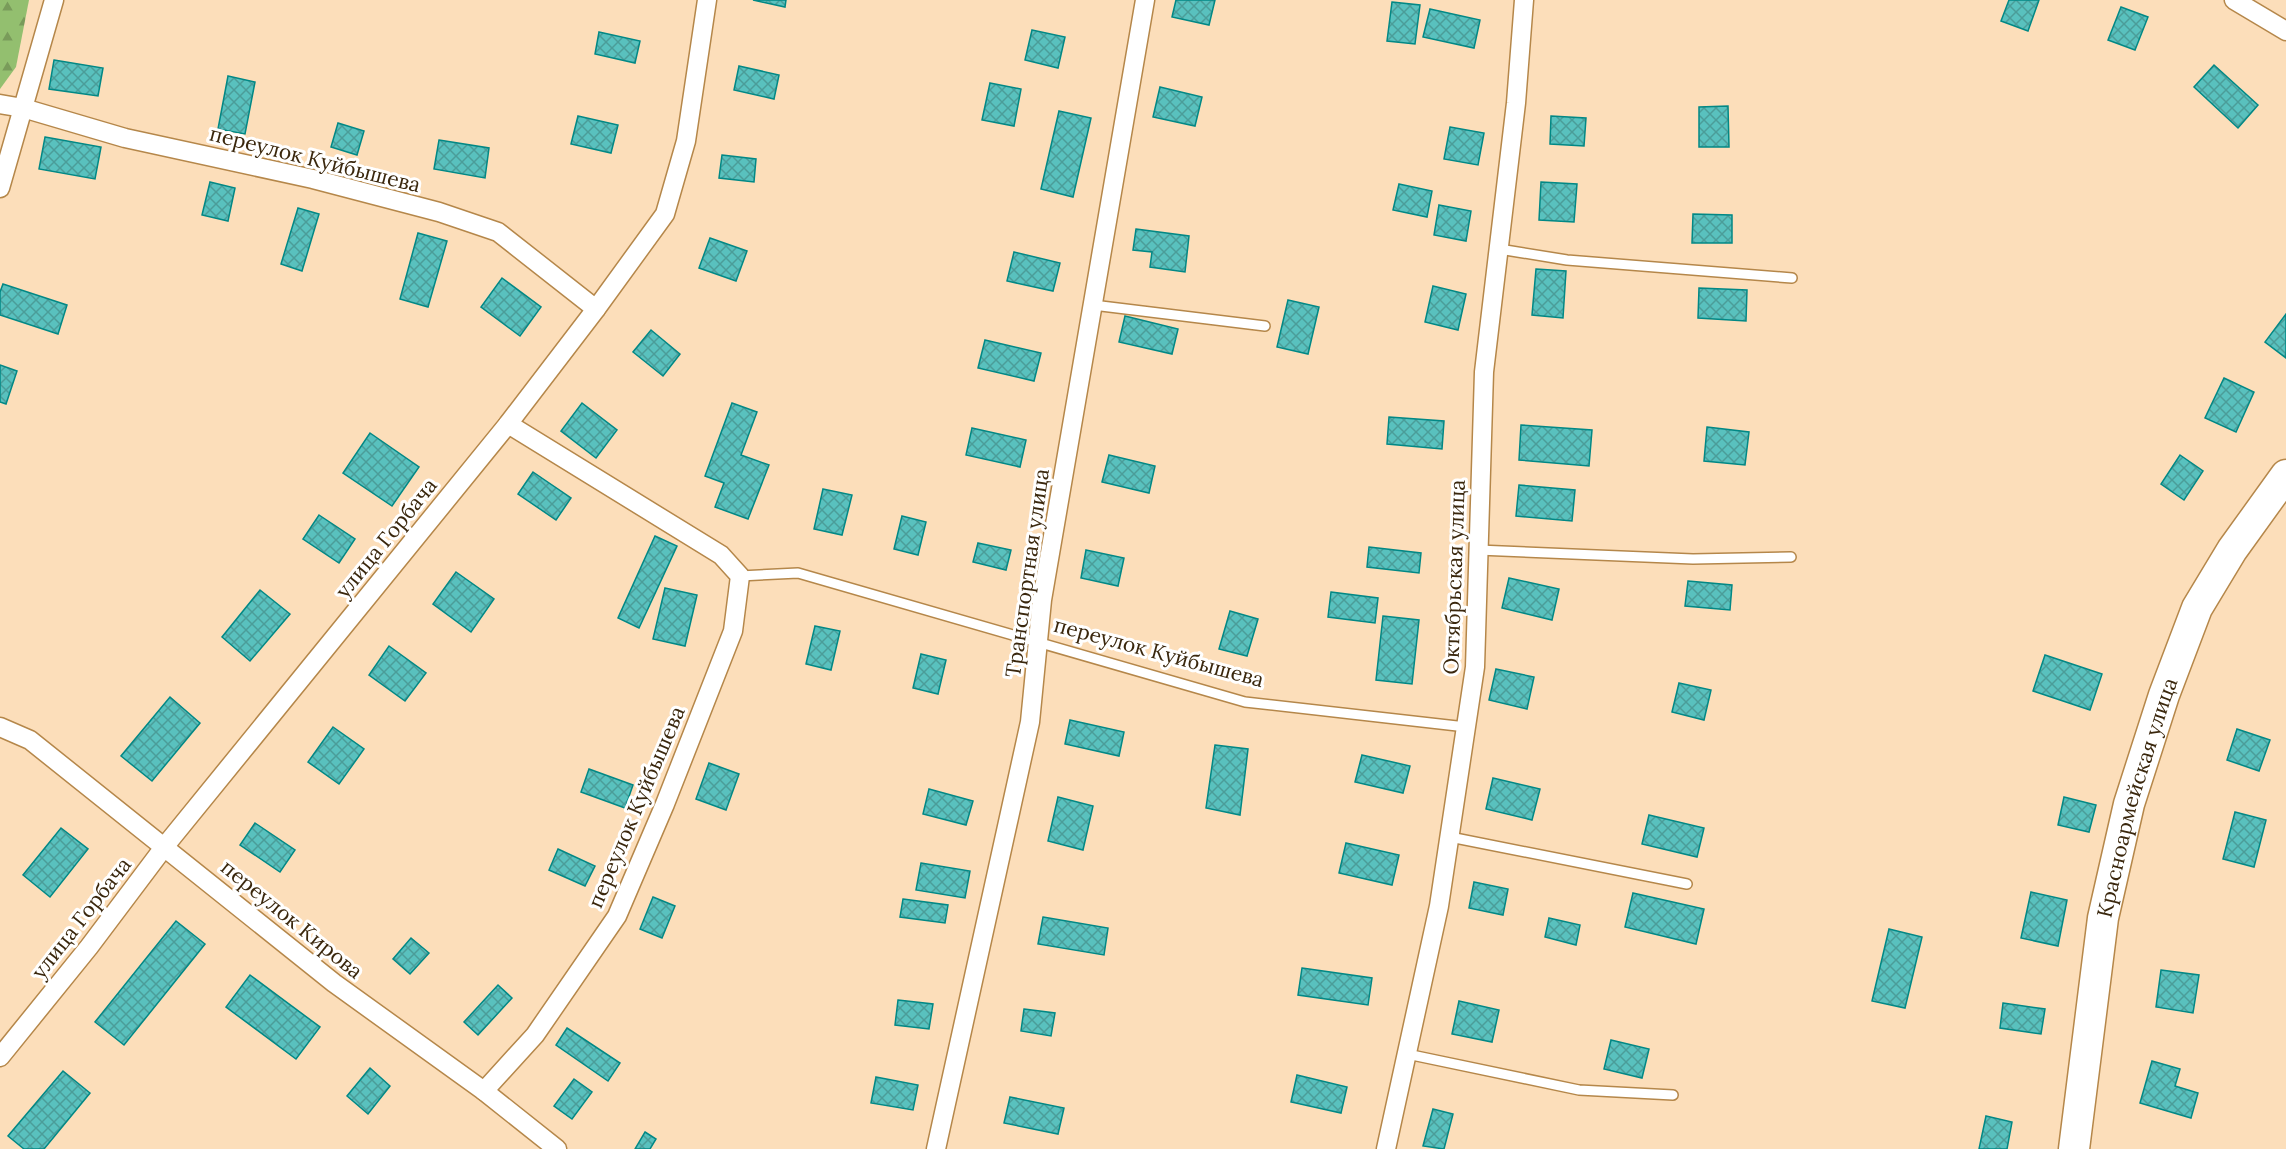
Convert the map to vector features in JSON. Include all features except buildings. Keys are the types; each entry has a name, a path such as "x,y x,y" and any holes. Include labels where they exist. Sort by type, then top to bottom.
{"main road":[{"name":"Красноармейская улица","path":"2074,1149 2103,918 2129,804 2164,694 2197,608 2232,550 2286,475"}],"street":[{"path":"0,188 54,0"},
{"name":"улица Горбача","path":"0,1057 89,947 165,846 507,424 596,309 665,214 686,141 707,0"},
{"name":"Транспортная улица","path":"936,1149 1030,722 1042,600 1145,0"},
{"name":"Октябрьская улица","path":"1386,1149 1439,906 1475,667 1484,372 1516,103 1524,0"},
{"path":"2234,0 2286,31"},
{"name":"переулок Куйбышева","path":"0,104 22,108 126,138 336,185 439,212 498,232 596,309"},
{"path":"507,424 721,555 740,576"},
{"name":"переулок Куйбышева","path":"484,1091 535,1035 616,916 665,804 733,631 740,576"},
{"name":"переулок Кирова","path":"0,726 30,740 334,983 484,1091 557,1149"}],"lane":[{"path":"1499,249 1567,260 1792,278"},
{"path":"1093,305 1265,326"},
{"path":"1479,550 1692,559 1791,557"},
{"name":"переулок Куйбышева","path":"740,576 798,573 1245,702 1466,727"},
{"path":"1450,837 1687,884"},
{"path":"1407,1054 1579,1090 1674,1095"}],"green space":[{"path":"0,0 29,0 16,67 0,89"}]}
